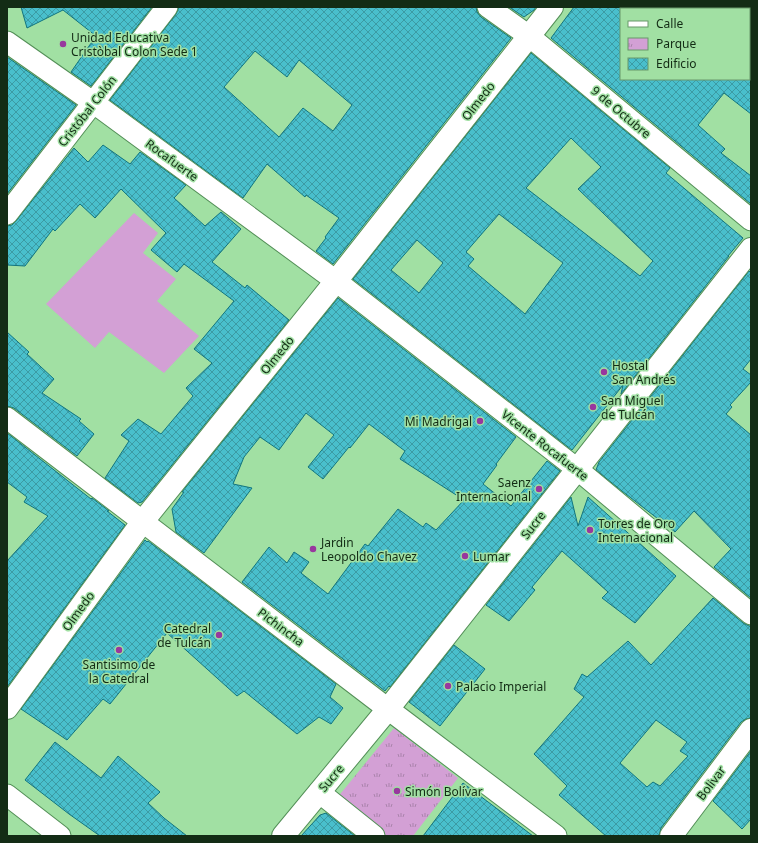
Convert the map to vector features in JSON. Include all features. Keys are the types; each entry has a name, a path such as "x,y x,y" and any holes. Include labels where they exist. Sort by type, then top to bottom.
{"street":[{"name":"Cristóbal Colón","path":"7,214 167,7"},
{"name":"9 de Octubre","path":"488,7 529,36 751,220"},
{"name":"Olmedo","path":"7,708 142,521 336,281 552,7"},
{"name":"Rocafuerte","path":"7,42 94,103 336,281"},
{"name":"Sucre","path":"283,836 388,709 751,249"},
{"name":"Vicente Rocafuerte","path":"336,281 577,470 751,614"},
{"name":"Pichincha","path":"7,418 556,836"},
{"name":"Bolivar","path":"671,836 751,730"},
{"path":"319,792 374,836"},
{"path":"7,795 60,836"}],"green space":[{"path":"134,213 158,233 143,253 176,279 157,301 199,336 164,373 109,332 95,348 46,304"},
{"path":"394,728 458,778 413,836 385,836 337,798"}],"building":[{"path":"21,7 152,7 91,86 71,72 96,36 63,10 27,28"},
{"path":"179,7 476,7 477,12 481,17 511,38 333,264 316,251 339,218 306,195 305,197 267,164 243,198 110,100 176,14","holes":["255,51 287,77 299,60 352,105 333,131 303,108 279,137 224,87"]},
{"path":"509,7 536,7 524,17"},
{"path":"574,7 621,7 620,80 751,79 751,114 724,93 698,125 725,149 721,153 751,176 751,204 551,38"},
{"path":"531,53 670,168 666,173 743,238 621,394 623,385 572,450 353,279","holes":["571,138 601,167 578,189 653,261 640,276 526,188","499,214 563,263 525,314 468,266 474,259 466,252","417,240 443,263 419,293 391,270"]},
{"path":"7,57 76,105 7,194"},
{"path":"103,145 130,164 140,152 186,185 174,198 205,226 221,212 241,229 212,262 245,288 247,285 289,320 142,502 138,503 105,478 129,441 121,435 138,419 161,434 193,396 186,388 212,363 194,349 234,301 184,264 177,272 151,250 166,233 121,189 95,218 80,204 55,231 53,229 25,266 7,265 7,226 12,225 16,221 74,148 88,162"},
{"path":"749,271 751,273 751,359 743,369 751,375 751,382 730,405 732,407 726,414 751,435 751,598 714,567 731,549 694,511 675,532 596,470 599,462"},
{"path":"338,298 516,437 483,484 511,506 547,461 560,471 390,687 389,686 385,691 242,582 269,547 287,563 294,552 309,562 301,573 328,594 365,544 368,546 398,509 423,527 426,523 436,530 464,500 400,459 405,451 369,424 323,479 308,467 334,435 306,413 279,450 260,437 244,457 233,484 252,488 204,553 176,532 172,509 184,492 182,492"},
{"path":"7,332 29,352 27,354 54,379 42,393 81,419 79,421 94,434 77,456 14,408 7,406"},
{"path":"7,433 91,499 92,498 109,511 107,511 125,525 7,687 7,561 48,516 24,502 27,497 7,482"},
{"path":"571,497 578,526 588,497 676,576 635,623 602,598 608,592 562,551 532,587 535,590 509,621 486,605"},
{"name":"Catedral de Tulcán","path":"145,540 336,684 330,697 343,708 331,724 319,717 297,734 244,691 237,696 167,633 110,704 103,699 67,740 21,709"},
{"path":"713,598 743,623 751,626 751,718 741,722 661,828 659,836 606,836 559,795 567,786 534,754 584,697 574,689 582,674 587,677 628,641 651,665","holes":["656,720 687,742 680,751 688,756 660,786 653,782 647,787 620,763"]},
{"name":"Palacio Imperial","path":"454,645 485,669 440,726 409,702"},
{"path":"55,742 101,778 118,756 160,792 148,803 187,836 100,836 69,814 25,780"},
{"path":"751,751 751,819 742,829 713,801"},
{"path":"463,783 533,836 423,836"},
{"path":"326,813 355,836 301,836 320,815"}],"place":[{"name":"Unidad Educativa Cristòbal Colon Sede 1","path":"63,44"},
{"name":"Hostal San Andrés","path":"604,372"},
{"name":"San Miguel de Tulcán","path":"593,407"},
{"name":"Mi Madrigal","path":"480,421"},
{"name":"Saenz Internacional","path":"539,489"},
{"name":"Torres de Oro Internacional","path":"590,530"},
{"name":"Jardin Leopoldo Chavez","path":"313,549"},
{"name":"Lumar","path":"465,556"},
{"name":"Catedral de Tulcán","path":"219,635"},
{"name":"Santisimo de la Catedral","path":"119,650"},
{"name":"Palacio Imperial","path":"448,686"},
{"name":"Simón Bolívar","path":"397,791"}]}
